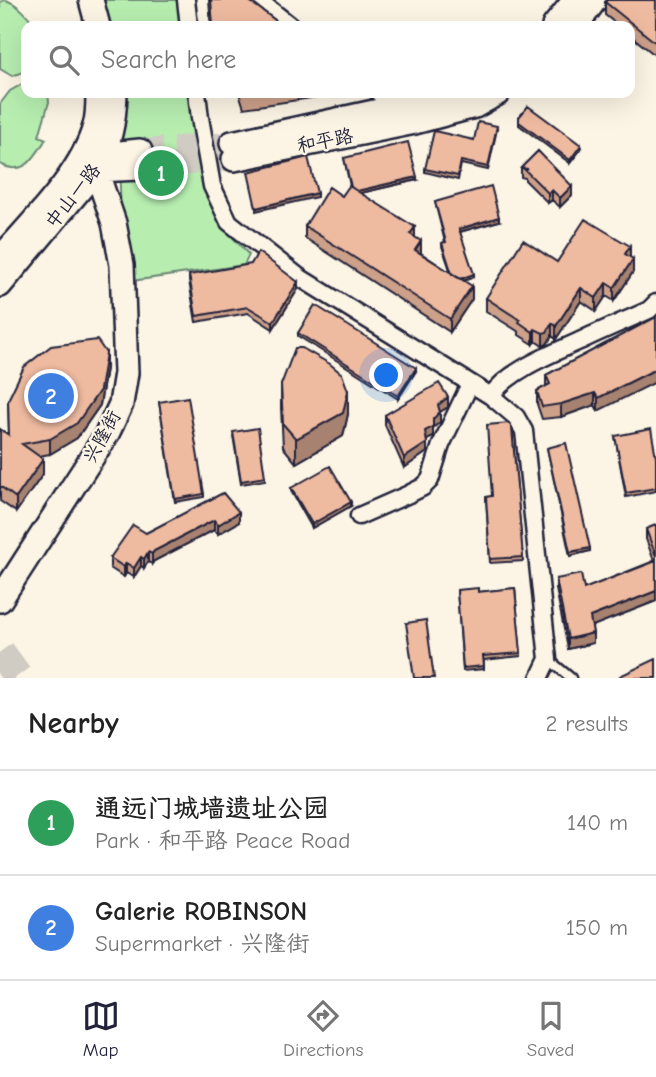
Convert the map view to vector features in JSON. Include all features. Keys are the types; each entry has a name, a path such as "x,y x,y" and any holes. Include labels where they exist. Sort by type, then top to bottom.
{"main road":[{"path":"75,0 81,21"},
{"path":"91,0 97,21"},
{"path":"558,21 575,0"},
{"path":"580,21 595,0"},
{"name":"中山一路","path":"0,259 54,197 94,161 99,98"},
{"name":"中山一路","path":"0,285 94,161 114,124 115,98"},
{"name":"和平路","path":"438,98 233,151 415,122 475,106 489,98"},
{"path":"94,161 140,160"},
{"name":"兴隆街","path":"0,600 107,434 121,404 126,373 122,265 114,223 94,161"}],"street":[{"path":"186,0 188,21"},
{"path":"258,0 285,21"},
{"path":"198,98 212,186 229,222 299,277 491,396 516,417 524,430 548,659 539,678"},
{"path":"386,98 415,122"},
{"path":"491,396 518,372 539,359 649,310 656,303"},
{"path":"359,516 423,487 430,480 441,445 470,384"}],"lane":[{"path":"548,659 571,678"}],"green space":[{"path":"5,0 14,4 31,21 21,21 21,73 12,76 0,69 0,2"},
{"path":"95,0 178,0 181,21 101,21"},
{"path":"21,85 21,98 49,98 49,102 39,136 46,139 28,164 16,168 0,164 0,104 10,91"},
{"path":"117,98 192,98 206,187 213,209 225,229 249,255 244,265 131,281 121,219"}],"building":[{"path":"211,0 248,0 276,21 213,21"},
{"path":"656,0 656,43 635,26 635,21 629,21 605,2"},
{"path":"528,106 581,145 570,160 519,122 519,117"},
{"path":"478,122 497,126 488,167 461,161 458,176 425,169 434,131 474,140"},
{"path":"408,142 417,177 357,191 351,187 344,158"},
{"path":"538,151 572,186 560,198 552,190 548,193 525,170 528,169 521,168"},
{"path":"308,157 317,193 256,208 248,172"},
{"path":"349,186 415,227 410,234 421,241 415,250 472,286 450,319 305,226 329,187 342,196"},
{"path":"491,186 499,217 459,229 474,274 460,279 452,274 442,243 446,242 435,202"},
{"path":"585,219 630,246 625,254 633,259 614,288 606,283 596,298 581,288 556,326 552,323 547,332 543,333 535,329 533,332 519,322 520,320 486,298 523,240 557,262"},
{"path":"258,252 298,282 273,322 248,307 196,316 189,275 251,264"},
{"path":"315,305 416,368 398,396 298,333"},
{"path":"656,317 656,369 598,398 595,393 542,407 537,391 550,384 546,375"},
{"path":"97,340 106,353 100,390 77,423 50,439 22,444 43,459 16,498 0,486 0,429 9,435 8,400 24,367 51,346"},
{"path":"295,348 302,348 330,364 342,374 348,391 343,413 296,439 283,424 281,385"},
{"path":"439,383 448,397 438,405 440,412 433,419 433,427 425,431 427,443 404,458 385,415"},
{"path":"188,397 204,494 175,499 159,402"},
{"path":"509,423 512,428 523,557 490,559 486,497 492,496 487,425"},
{"path":"258,428 265,477 241,481 233,432"},
{"path":"651,429 656,457 656,488 626,493 615,436"},
{"path":"566,443 590,548 570,552 547,448"},
{"path":"330,466 351,502 312,524 291,488"},
{"path":"223,493 239,512 218,525 214,520 152,554 148,552 134,568 126,563 124,567 110,558 133,525 146,533"},
{"path":"656,525 656,556 646,529"},
{"path":"656,561 656,591 590,617 593,633 568,639 556,579 581,574 584,589"},
{"path":"478,588 478,592 515,588 521,653 483,656 484,666 463,668 457,590"},
{"path":"426,620 434,678 414,678 406,623"},
{"path":"656,659 656,678 621,678 620,676"}],"tunnel":[{"path":"140,151 232,143"},
{"path":"140,168 234,159"},
{"path":"0,652 19,678"}],"place":[{"name":"通远门城墙遗址公园","path":"161,173"},
{"name":"Galerie ROBINSON","path":"51,396"}]}
